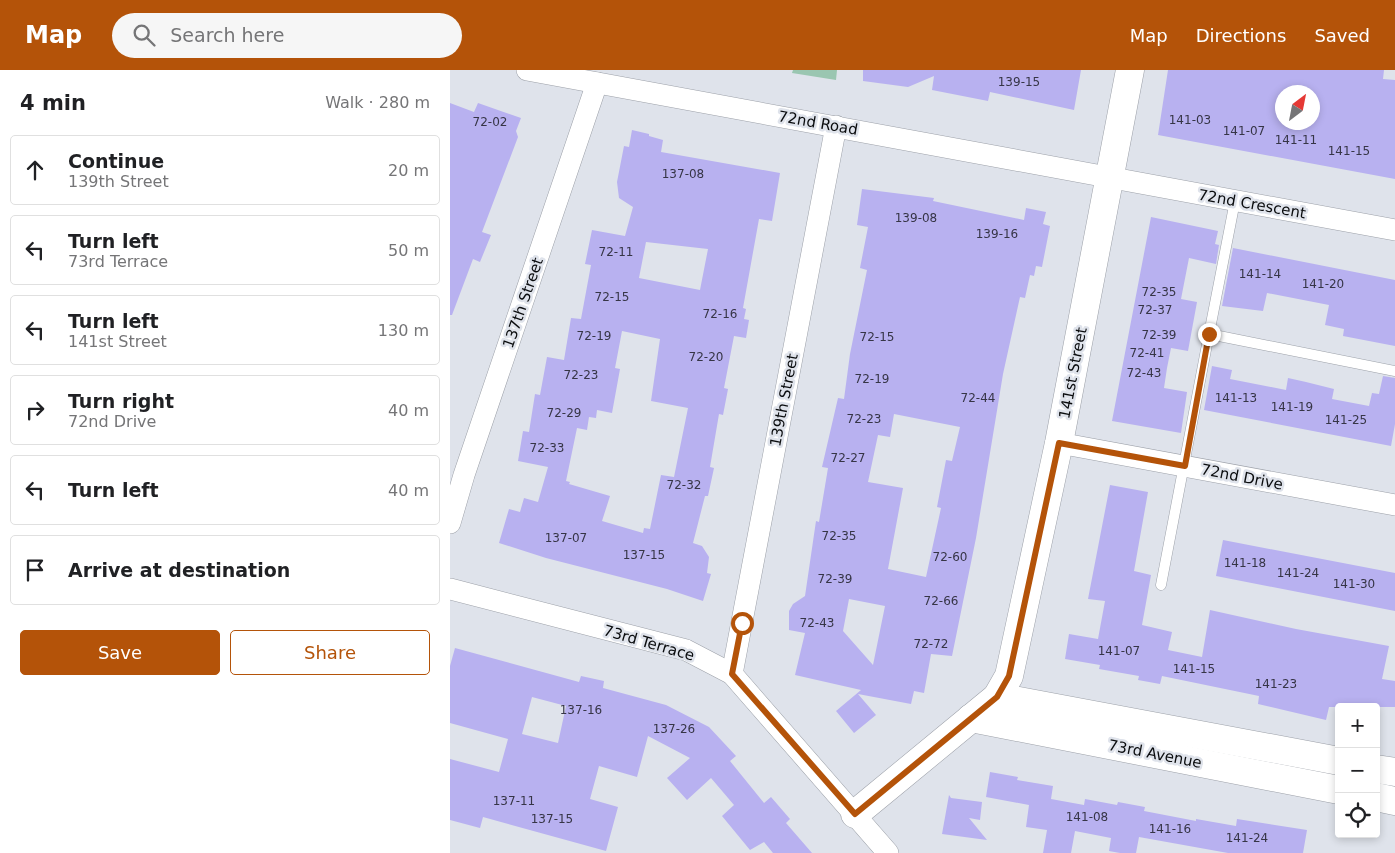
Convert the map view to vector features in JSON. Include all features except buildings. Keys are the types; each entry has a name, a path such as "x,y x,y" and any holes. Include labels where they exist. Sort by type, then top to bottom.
{"street":[{"name":"72nd Road","path":"527,70 1110,178"},
{"name":"141st Street","path":"855,814 997,697 1009,676 1059,443 1130,70"},
{"name":"137th Street","path":"450,523 467,465 597,83"},
{"name":"139th Street","path":"732,674 836,126"},
{"name":"72nd Crescent","path":"1110,178 1395,230"},
{"name":"72nd Drive","path":"1059,443 1395,505"},
{"name":"73rd Terrace","path":"450,589 686,650 732,674 888,853"},
{"name":"73rd Avenue","path":"997,697 1335,761"},
{"name":"73rd Avenue","path":"971,718 1335,789"},
{"path":"1380,770 1395,772"},
{"path":"1380,798 1395,800"}],"lane":[{"path":"1161,585 1235,201"},
{"path":"1209,334 1395,371"}],"green space":[{"path":"793,70 837,70 836,80 792,73"}],"route":[{"path":"742,623 732,674 855,814 997,697 1009,676 1059,443 1185,466 1209,334"}]}
